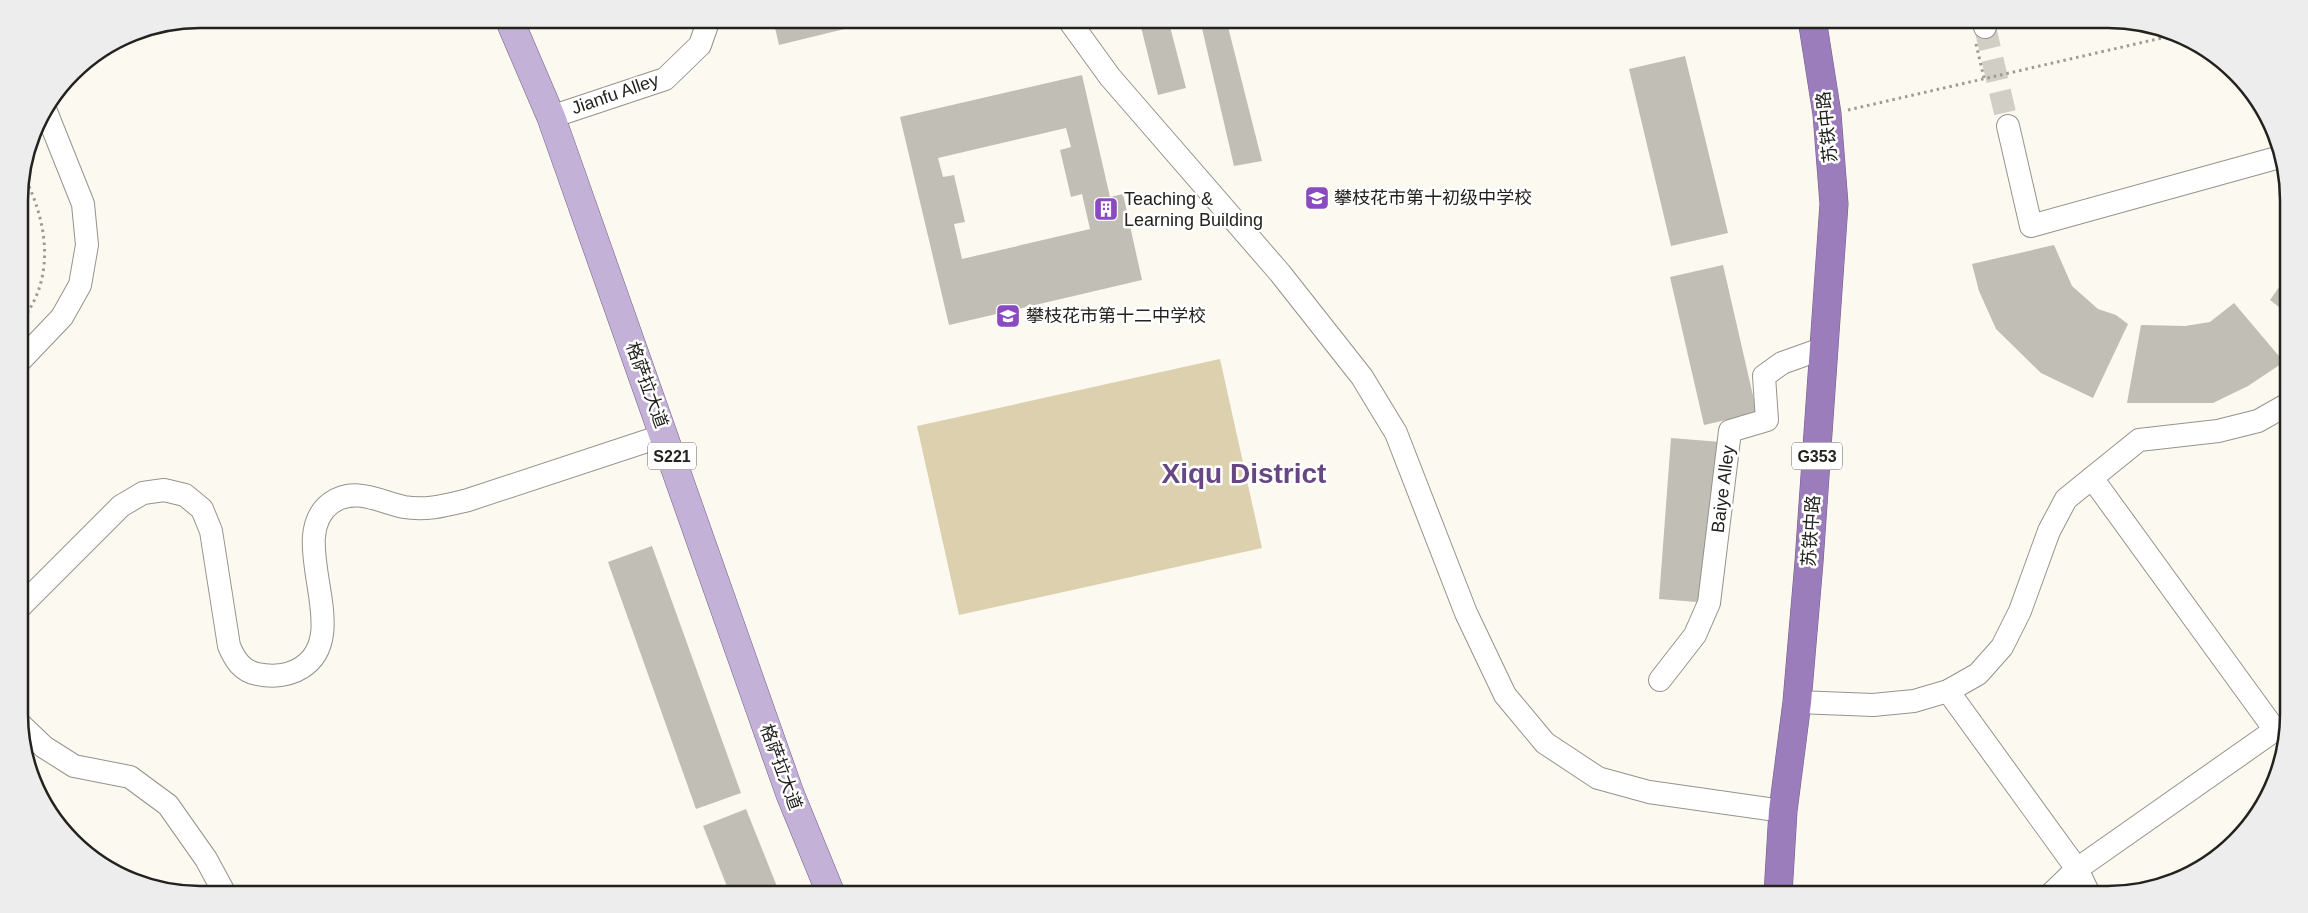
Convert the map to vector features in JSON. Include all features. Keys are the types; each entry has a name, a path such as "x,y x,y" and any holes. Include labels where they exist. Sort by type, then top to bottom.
{"highway":[{"name":"苏铁中路","path":"1779,885 1783,811 1797,702 1809,562 1834,204 1827,114 1813,28"}],"main road":[{"name":"格萨拉大道","path":"513,28 551,117 665,435 790,794 828,886"}],"street":[{"name":"Jianfu Alley","path":"551,117 664,79 700,45 706,28"},
{"path":"1074,28 1110,78 1280,273 1362,377 1396,433 1466,613 1505,695 1545,743 1598,778 1649,792 1783,811"},
{"path":"28,352 62,317 80,285 87,245 83,204 48,117"},
{"path":"2008,126 2032,226 2276,158"},
{"name":"Baiye Alley","path":"1660,680 1695,634 1709,603 1730,431 1767,420 1764,376 1782,363 1824,348"},
{"path":"1797,702 1873,705 1914,701 1948,691 1978,674 2002,648 2020,611 2049,531 2066,499 2139,440 2218,431 2258,421 2280,409"},
{"path":"28,599 121,506 143,493 164,490 185,495 202,509 211,531 229,646 237,663 252,673 270,677 294,672 311,662 320,641 323,616 313,539 319,518 331,503 349,495 371,496 404,507 435,508 468,500 665,435"},
{"path":"2060,885 2077,869 2275,730 2092,478"},
{"path":"1948,691 2077,869 2085,885"},
{"path":"29,733 44,747 74,766 130,777 168,805 206,860 221,886"}],"path":[{"path":"1981,28 1984,78"},
{"path":"1827,114 2165,37"},
{"path":"28,184 43,229 45,266 34,300 28,310"}],"shaded area":[{"path":"1220,359 1262,548 959,615 917,426"}],"building":[{"path":"775,28 849,28 779,45"},
{"path":"1141,28 1170,28 1186,88 1158,95"},
{"path":"1202,28 1228,28 1262,161 1234,166"},
{"path":"1685,56 1728,233 1671,246 1629,69"},
{"name":"Teaching & Learning Building","path":"1082,75 1110,197 1123,194 1142,280 949,325 900,117","holes":["1066,128 1071,147 1060,150 1071,197 1082,194 1090,229 962,259 954,224 965,222 954,175 943,177 938,158"]},
{"path":"2054,245 2072,286 2098,309 2116,315 2128,324 2093,398 2041,373 1996,329 1979,291 1972,264"},
{"path":"1723,265 1757,413 1704,425 1670,277"},
{"path":"2280,286 2280,308 2270,300"},
{"path":"2234,303 2280,357 2280,365 2248,386 2213,403 2127,403 2141,325 2185,326 2210,322"},
{"path":"1671,438 1721,442 1709,603 1659,599"},
{"path":"652,546 741,793 696,809 608,562"},
{"path":"746,809 777,886 727,886 703,826"}],"tunnel":[{"path":"1985,28 2008,126"}],"place":[{"name":"攀枝花市第十初级中学校","path":"1317,198"},
{"name":"Teaching & Learning Building","path":"1106,209"},
{"name":"攀枝花市第十二中学校","path":"1008,316"}],"district":[{"name":"Xiqu District","path":"1244,473"}]}
